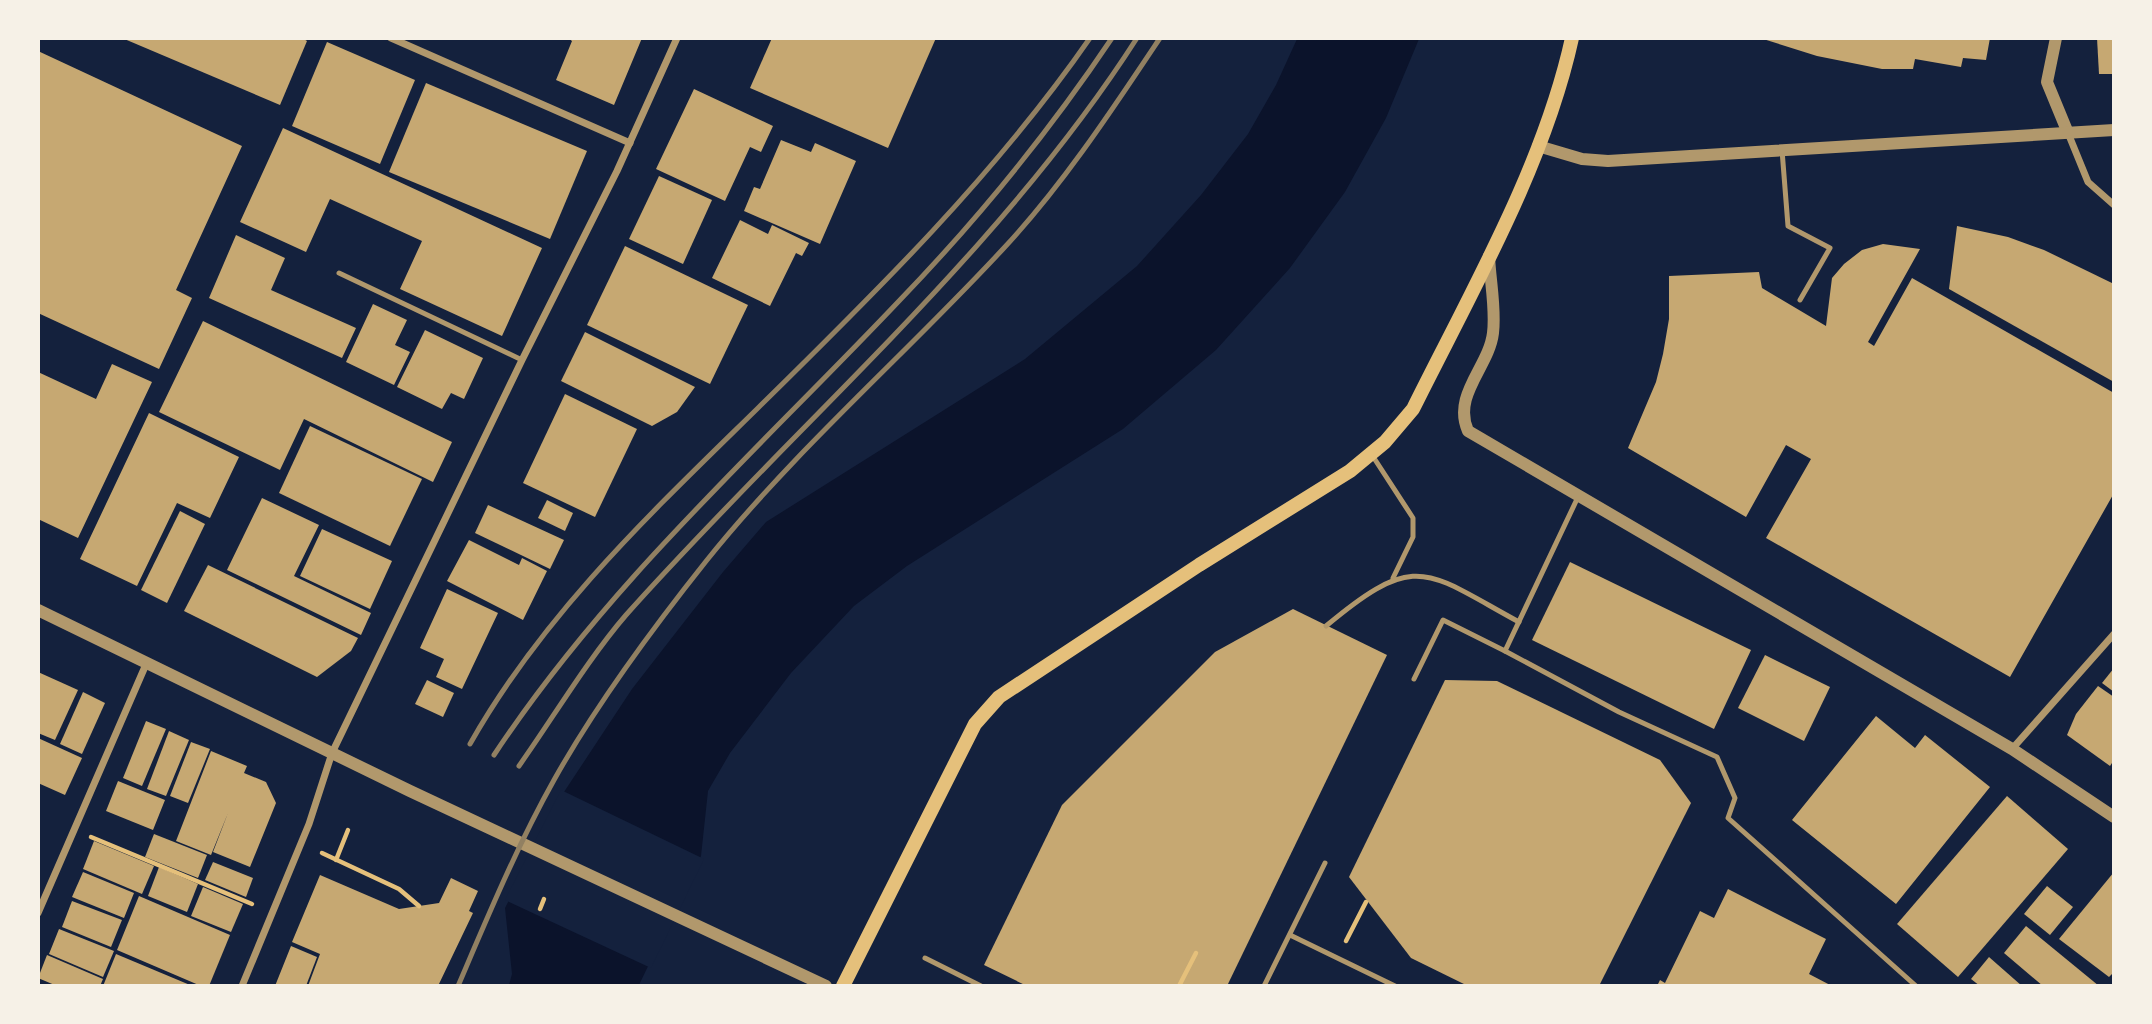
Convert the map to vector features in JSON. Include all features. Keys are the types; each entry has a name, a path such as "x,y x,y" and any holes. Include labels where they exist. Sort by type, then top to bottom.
{"main road":[{"path":"843,985 975,724 999,697 1076,643 1371,455 1397,430 1413,409 1489,256 1538,146 1572,38"}],"street":[{"path":"391,38 630,143"},
{"path":"242,985 309,824 332,753 630,143 677,38"},
{"path":"2056,38 2047,82 2088,182 2113,205"},
{"path":"1538,146 1582,159 1608,161 2113,130"},
{"path":"1489,256 1493,334 1464,406 1463,420 1468,430 2012,749 2113,817"},
{"path":"38,610 411,791 826,985"},
{"path":"2012,749 2113,634"},
{"path":"38,913 147,662"}],"lane":[{"path":"1782,150 1788,226 1830,248 1800,300"},
{"path":"340,273 522,360"},
{"path":"1371,455 1413,518 1413,537 1393,579"},
{"path":"1505,651 1579,495"},
{"path":"1326,626 1353,603 1393,579 1413,574 1429,575 1520,622"},
{"path":"1414,679 1443,620 1619,712 1717,758 1735,798 1728,818 1916,985"},
{"path":"1264,985 1325,863"},
{"path":"1290,934 1395,985"},
{"path":"925,958 981,985"}],"path":[{"path":"74,829 252,904"},
{"path":"336,860 348,830"},
{"path":"322,853 399,889 419,905"},
{"path":"540,909 544,899"},
{"path":"1179,985 1196,953"}],"water":[{"path":"1297,39 1419,39 1386,118 1345,192 1290,268 1216,350 1123,429 907,566 854,606 791,673 730,753 708,791 701,856 639,985 509,985 512,974 505,908 564,792 632,689 723,572 766,522 1025,359 1137,266 1201,195 1248,134 1276,85"}],"pier":[{"path":"561,790 704,859 651,968 505,900"}],"building":[{"path":"122,38 302,38 307,41 280,105"},
{"path":"568,38 642,38 614,105 556,80 572,41"},
{"path":"772,38 936,38 888,148 750,88"},
{"path":"1760,38 1990,38 1986,60 1963,58 1961,67 1915,59 1913,69 1882,69 1817,56"},
{"path":"2097,38 2114,38 2114,74 2099,74"},
{"path":"327,42 415,80 380,164 292,126"},
{"path":"38,51 242,146 176,290 192,298 159,369 38,313"},
{"path":"426,83 587,151 550,239 389,172"},
{"path":"694,89 773,126 761,152 750,147 725,201 656,169"},
{"path":"283,128 542,248 502,336 400,289 422,241 330,199 306,252 240,222"},
{"path":"781,140 811,152 815,143 856,161 820,244 744,211 754,187 760,189"},
{"path":"659,176 712,200 683,264 629,239"},
{"path":"740,220 768,234 772,225 809,243 802,256 796,253 770,306 712,278"},
{"path":"1957,226 2008,237 2044,250 2114,284 2114,382 1949,289"},
{"path":"236,235 285,258 271,290 356,328 342,358 209,298"},
{"path":"1883,244 1920,249 1868,342 1874,346 1912,278 2114,393 2114,493 2010,677 1766,538 1811,459 1786,445 1746,517 1628,448 1656,382 1663,354 1669,319 1669,276 1759,272 1762,288 1826,326 1832,278 1862,250"},
{"path":"625,246 748,305 710,384 587,325"},
{"path":"373,304 407,320 395,345 410,352 394,385 346,362"},
{"path":"203,321 452,442 433,482 304,419 280,470 159,412"},
{"path":"425,330 483,358 464,399 451,393 442,409 397,387"},
{"path":"585,332 695,387 677,412 652,426 561,381"},
{"path":"112,364 152,382 78,538 38,519 38,372 96,399"},
{"path":"565,394 637,429 595,517 523,483"},
{"path":"149,413 239,457 210,518 177,503 137,586 80,559"},
{"path":"310,426 422,479 390,546 279,493"},
{"path":"262,498 319,525 294,576 371,613 361,635 227,570"},
{"path":"547,500 573,513 565,531 538,518"},
{"path":"488,505 564,540 550,569 475,533"},
{"path":"180,511 205,524 167,603 141,590"},
{"path":"322,529 392,561 370,609 300,576"},
{"path":"469,540 519,565 522,558 547,571 523,620 447,581"},
{"path":"1570,562 1751,650 1714,729 1532,640"},
{"path":"208,565 358,638 351,651 317,677 184,611"},
{"path":"447,589 498,613 462,689 436,677 444,659 420,648"},
{"path":"1293,609 1387,655 1227,986 1027,986 984,965 1062,805 1215,652"},
{"path":"1765,655 1830,687 1804,741 1738,708"},
{"path":"2114,668 2114,692 2102,683"},
{"path":"38,672 78,690 55,740 38,733"},
{"path":"427,680 454,693 443,717 415,704"},
{"path":"1445,680 1497,681 1660,760 1691,803 1599,986 1468,986 1411,958 1349,877"},
{"path":"2098,686 2114,697 2114,760 2110,766 2067,735 2076,714"},
{"path":"83,692 105,703 82,754 60,744"},
{"path":"1876,716 1915,748 1925,735 1990,787 1896,904 1792,820"},
{"path":"146,721 166,729 142,786 123,778"},
{"path":"169,731 189,740 166,796 147,789"},
{"path":"38,738 82,758 65,795 38,783"},
{"path":"191,742 210,749 188,803 170,796"},
{"path":"211,751 247,766 244,773 266,782 276,803 250,867 213,852 228,813 211,855 176,841"},
{"path":"118,781 165,800 153,830 106,811"},
{"path":"2007,796 2068,849 1958,977 1897,924"},
{"path":"154,834 207,855 198,878 145,857"},
{"path":"94,841 154,866 142,894 83,869"},
{"path":"213,862 253,878 246,897 205,880"},
{"path":"159,867 198,884 187,912 148,896"},
{"path":"83,872 134,893 124,918 72,897"},
{"path":"2114,872 2114,972 2109,977 2059,939"},
{"path":"320,875 399,909 439,903 451,878 478,891 469,911 473,913 438,986 308,986 320,954 292,942"},
{"path":"2047,886 2073,907 2050,935 2024,914"},
{"path":"203,887 243,904 231,932 191,916"},
{"path":"1728,889 1826,939 1809,974 1832,986 1657,986 1660,980 1665,983 1700,911 1714,918"},
{"path":"139,896 230,935 209,986 201,986 117,950"},
{"path":"72,901 122,920 111,947 62,927"},
{"path":"2026,926 2099,986 2043,986 2004,953"},
{"path":"59,929 114,951 103,977 49,954"},
{"path":"291,946 317,957 306,986 275,986"},
{"path":"116,954 190,985 190,986 103,986"},
{"path":"47,955 103,979 100,986 57,986 38,978"},
{"path":"1989,957 2022,986 1980,986 1971,979"}],"railway":[{"path":"470,744 531,651 602,566 933,231 1015,137 1090,38"},
{"path":"494,755 538,692 635,575 686,519 899,301 984,207 1063,107 1112,38"},
{"path":"519,766 584,669 626,615 959,266 1022,193 1082,117 1137,38"},
{"path":"458,986 540,805 588,723 646,640 707,560 778,479 1025,225 1086,147 1160,38"}]}
